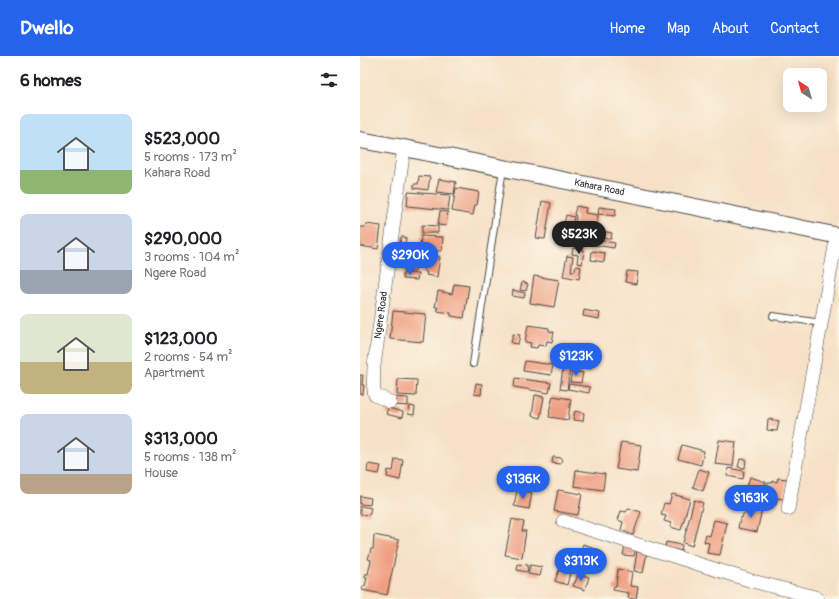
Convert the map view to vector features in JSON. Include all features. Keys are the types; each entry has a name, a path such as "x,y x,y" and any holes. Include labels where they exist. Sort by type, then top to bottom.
{"street":[{"name":"Kahara Road","path":"360,140 838,236"},
{"name":"Ngere Road","path":"390,402 375,395 373,388 375,379 374,366 404,148"},
{"path":"788,509 838,236"},
{"path":"563,522 818,599"}],"lane":[{"path":"473,364 503,168"},
{"path":"773,316 822,323"}],"building":[{"path":"419,176 430,177 428,190 414,188 414,184 418,184"},
{"path":"439,179 456,182 454,194 436,192"},
{"path":"456,188 479,192 477,205 475,205 473,215 452,211"},
{"path":"408,192 450,195 448,210 407,206"},
{"path":"542,201 551,203 545,239 536,238"},
{"path":"576,206 586,208 585,213 598,215 596,229 575,226 576,216 574,215"},
{"path":"599,207 616,209 615,216 598,214"},
{"path":"440,211 448,212 446,226 438,225"},
{"path":"566,215 574,217 568,245 560,243"},
{"path":"366,224 381,226 378,249 360,246 360,227 365,227"},
{"path":"422,225 438,226 438,233 422,233"},
{"path":"601,231 612,233 611,239 600,238"},
{"path":"421,236 443,237 442,251 420,250"},
{"path":"401,237 406,237 405,246 400,246"},
{"path":"582,237 615,243 614,248 581,243"},
{"path":"573,248 584,250 582,264 577,263 578,255 572,254"},
{"path":"592,251 605,253 604,262 591,260"},
{"path":"429,255 440,257 437,277 426,275 427,272 423,271 425,260 429,260"},
{"path":"567,256 573,257 571,271 575,271 576,266 581,267 579,279 563,276"},
{"path":"405,265 416,266 415,272 404,271"},
{"path":"627,271 638,272 636,284 625,282"},
{"path":"403,273 418,274 417,280 403,279"},
{"path":"534,276 559,280 554,307 530,303"},
{"path":"522,282 528,284 526,291 520,290"},
{"path":"454,284 469,286 464,318 451,316 451,313 437,311 438,307 435,307 438,291 452,294"},
{"path":"513,290 525,293 524,298 512,296"},
{"path":"584,310 600,313 599,319 583,316"},
{"path":"393,311 426,314 423,342 390,339"},
{"path":"528,325 549,328 549,331 554,332 552,342 547,341 546,346 538,345 537,348 530,347 531,343 525,342"},
{"path":"513,334 520,335 518,344 511,343"},
{"path":"564,351 571,352 569,365 562,364"},
{"path":"581,355 593,357 591,369 578,367 579,363 573,362 574,356 580,357"},
{"path":"525,361 553,365 551,375 523,371"},
{"path":"563,368 570,369 567,390 560,389"},
{"path":"572,371 583,373 581,383 570,382"},
{"path":"360,375 363,375 363,394 360,394"},
{"path":"515,378 551,383 549,393 514,387"},
{"path":"398,379 417,380 416,396 397,395"},
{"path":"476,383 482,384 481,395 474,394"},
{"path":"569,384 590,387 589,393 568,389"},
{"path":"535,395 544,397 540,418 532,416"},
{"path":"553,396 571,399 568,420 549,417"},
{"path":"394,397 408,398 408,406 394,405"},
{"path":"410,406 415,407 414,415 408,414"},
{"path":"388,408 403,412 402,418 386,414"},
{"path":"575,411 584,413 583,421 573,420"},
{"path":"768,419 779,421 777,431 767,430"},
{"path":"719,440 736,442 733,466 715,464"},
{"path":"621,442 641,445 637,472 616,469"},
{"path":"682,445 704,451 701,465 678,459"},
{"path":"553,457 562,458 561,464 552,463"},
{"path":"395,459 403,460 400,480 387,477 388,470 393,471"},
{"path":"740,459 746,460 745,468 738,467"},
{"path":"368,464 381,466 379,474 367,472"},
{"path":"728,468 744,471 743,479 727,476"},
{"path":"699,469 709,472 703,491 693,487"},
{"path":"576,470 605,474 603,490 574,486"},
{"path":"750,477 766,482 759,501 744,496"},
{"path":"778,478 787,479 784,499 777,498 776,505 765,503 768,483 772,483 773,481 777,482"},
{"path":"517,490 532,493 529,509 514,506"},
{"path":"558,490 582,494 578,515 554,511"},
{"path":"672,494 690,499 681,530 670,527 671,523 664,521 666,516 661,515 664,503 669,504"},
{"path":"360,496 371,498 370,505 360,504"},
{"path":"694,500 703,503 692,546 683,543"},
{"path":"745,505 762,509 757,532 738,528 740,518 742,518 746,511 744,510"},
{"path":"360,506 371,508 369,515 360,514"},
{"path":"628,508 641,512 633,535 621,530 623,522 618,520 621,511 626,512"},
{"path":"512,519 524,522 522,531 526,531 522,558 505,555"},
{"path":"714,520 727,523 720,555 707,553 709,543 704,542 706,535 710,536"},
{"path":"374,535 399,540 387,595 362,590 363,586 365,586 367,578 365,578 365,574 368,574 371,560 368,559 371,549 373,549"},
{"path":"666,542 682,545 681,551 665,547"},
{"path":"583,544 592,547 590,554 581,551"},
{"path":"625,546 636,548 634,556 623,555"},
{"path":"574,550 579,551 575,567 569,565"},
{"path":"637,551 647,552 643,573 634,571"},
{"path":"558,556 566,558 563,565 556,563"},
{"path":"518,564 528,565 527,572 517,570"},
{"path":"530,565 542,567 540,576 528,574"},
{"path":"618,569 632,572 630,586 638,587 636,599 628,598 629,593 613,590 614,586 616,586"},
{"path":"559,570 570,573 567,585 555,581"},
{"path":"578,574 589,577 585,590 573,586"}]}
